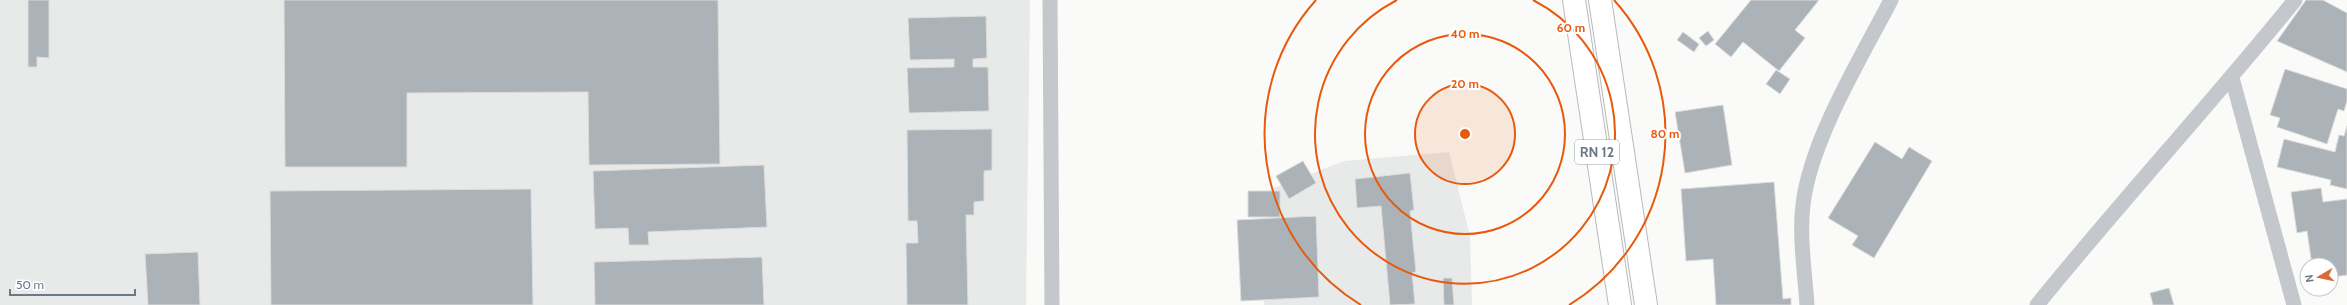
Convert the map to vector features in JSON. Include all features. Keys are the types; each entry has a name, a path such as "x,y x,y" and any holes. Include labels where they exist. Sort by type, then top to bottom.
{"highway":[{"name":"RN 12","path":"1574,0 1620,305"},
{"name":"RN 12","path":"1600,0 1646,305"}],"street":[{"path":"1050,0 1052,305"},
{"path":"1807,305 1803,205 1813,163 1838,102 1891,0"},
{"path":"2037,305 2101,225 2232,78 2295,0"},
{"path":"2232,78 2294,305"}],"shaded area":[{"path":"0,0 1030,0 1026,305 0,305"},
{"path":"1449,152 1470,236 1472,305 1264,305 1269,190 1344,161"}],"building":[{"path":"28,0 49,0 49,58 37,57 37,67 28,67"},
{"path":"284,0 718,0 720,164 589,165 588,92 407,93 407,167 285,167"},
{"path":"1751,0 1819,0 1795,30 1805,38 1779,71 1743,42 1731,57 1715,44"},
{"path":"2306,0 2323,0 2347,13 2347,72 2277,41"},
{"path":"986,16 987,58 973,59 973,67 988,67 989,111 909,113 907,68 954,67 954,59 910,60 908,18"},
{"path":"1708,31 1714,40 1706,46 1699,38"},
{"path":"1683,32 1699,44 1694,52 1677,40"},
{"path":"2285,69 2347,89 2347,101 2344,111 2338,109 2327,144 2277,127 2280,118 2270,115"},
{"path":"1776,70 1790,79 1780,94 1766,84"},
{"path":"1723,105 1732,165 1685,173 1675,112"},
{"path":"2347,126 2347,189 2330,185 2331,180 2277,167 2284,139 2335,152 2339,135 2344,136"},
{"path":"992,129 992,170 984,171 984,201 974,202 974,215 966,215 968,305 907,305 906,243 918,243 917,221 908,221 907,130"},
{"path":"1875,142 1902,159 1909,147 1932,161 1874,258 1852,245 1858,236 1828,218"},
{"path":"1303,161 1316,183 1289,199 1276,176"},
{"path":"764,165 767,227 648,232 649,245 629,245 628,228 595,229 593,171"},
{"path":"1410,173 1414,210 1410,211 1416,272 1412,273 1415,304 1390,305 1381,206 1357,208 1355,179"},
{"path":"1774,182 1783,299 1791,298 1791,305 1716,305 1713,259 1686,261 1681,189"},
{"path":"2321,188 2323,202 2347,199 2347,275 2339,276 2339,257 2311,257 2307,231 2297,233 2291,192"},
{"path":"531,189 533,305 271,305 270,191"},
{"path":"1248,191 1280,191 1280,217 1248,217"},
{"path":"1316,216 1319,297 1241,301 1237,220"},
{"path":"198,252 200,305 148,305 145,254"},
{"path":"762,257 764,305 595,305 594,262"},
{"path":"1443,278 1452,278 1454,305 1444,305"},
{"path":"2169,288 2174,305 2153,305 2150,293"}]}
